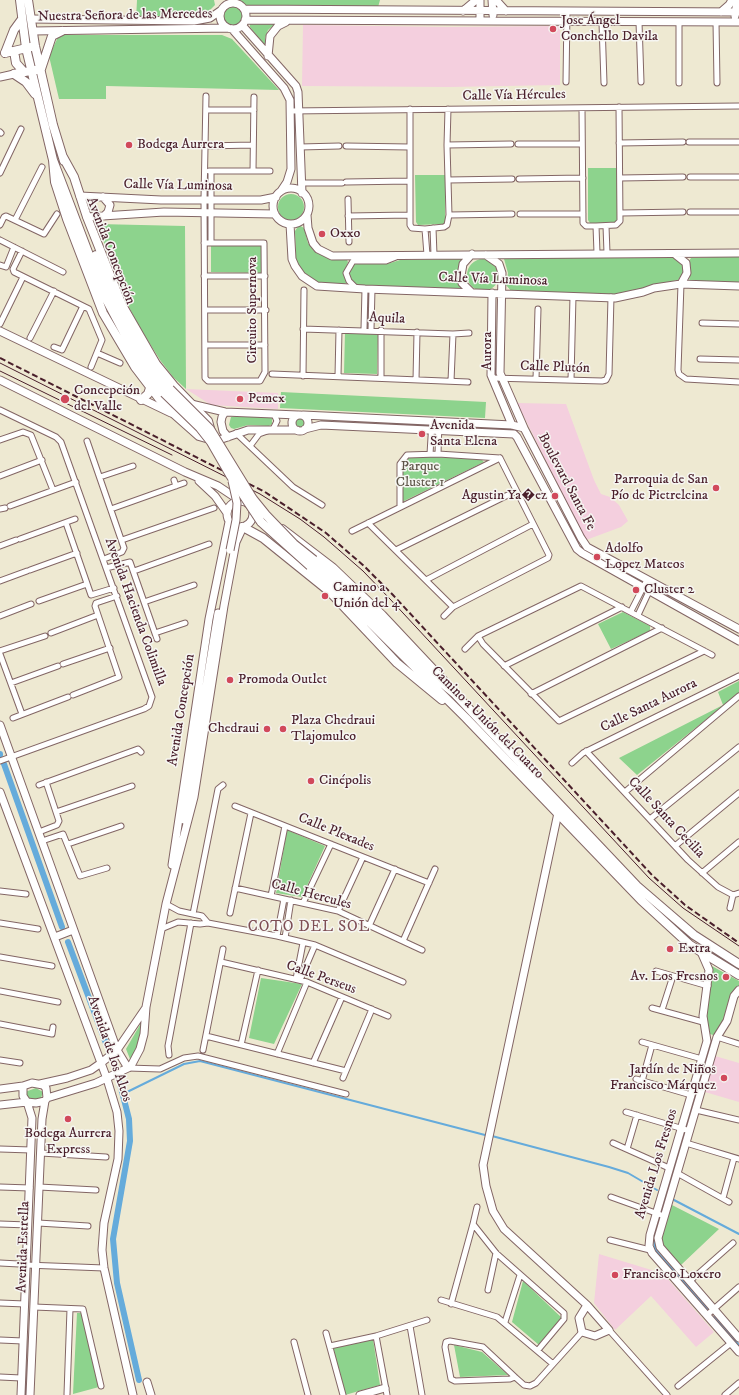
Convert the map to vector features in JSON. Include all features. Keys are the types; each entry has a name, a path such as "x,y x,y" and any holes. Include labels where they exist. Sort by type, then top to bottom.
{"main road":[{"name":"Avenida Concepción","path":"20,0 28,71 38,98 53,160 105,297 137,357 200,428 211,442 230,475"},
{"name":"Avenida Concepción","path":"28,0 35,46 53,124 81,213 113,299 138,346 167,391 210,429 240,478"},
{"name":"Nuestra Señora de las Mercedes","path":"22,19 31,19"},
{"path":"3,54 14,30 22,19"},
{"name":"Nuestra Señora de las Mercedes","path":"23,31 33,31"},
{"path":"14,74 41,69 52,36 62,31"},
{"path":"3,54 35,46"},
{"path":"14,51 16,62 28,71"},
{"path":"14,74 30,86 38,98"},
{"path":"53,160 55,182 67,219 103,313 134,368 172,414 202,438 210,435 211,426 195,406 174,386 156,364 122,305 87,217 74,177 63,157"},
{"path":"141,400 148,394 150,388"},
{"name":"Camino a Unión del Cuatro","path":"230,475 261,522 356,598 415,661 455,694 637,886 694,935 739,964"},
{"name":"Camino a Unión del Cuatro","path":"240,478 253,499 275,526 331,584 466,718 641,900 679,936 702,954 739,975"},
{"path":"250,506 333,568 382,615 455,694"},
{"path":"243,526 263,538 330,592 396,663 428,690 466,718"}],"street":[{"path":"463,11 476,0"},
{"path":"480,0 480,21"},
{"path":"492,0 493,21"},
{"path":"496,0 506,11"},
{"path":"721,12 729,6 732,0"},
{"path":"230,28 244,22 288,21 567,21 602,23 737,22 736,0"},
{"path":"240,5 244,22 268,56 296,86 299,99 301,183 302,192 309,206 307,215 300,222 290,224 281,221 273,209 276,197 287,182 291,169 290,100 284,88 230,28 220,19 223,6 232,3 240,5 463,11 737,12"},
{"name":"Nuestra Señora de las Mercedes","path":"31,19 194,21 210,18 223,6"},
{"path":"566,82 567,11"},
{"path":"268,56 270,36 278,26 288,21"},
{"path":"640,22 641,82"},
{"path":"716,22 717,83"},
{"path":"602,23 604,83"},
{"path":"679,23 679,83"},
{"name":"Nuestra Señora de las Mercedes","path":"33,31 230,28"},
{"path":"0,77 14,74"},
{"path":"206,96 204,171 211,243"},
{"path":"253,171 254,97"},
{"name":"Calle Vía Hércules","path":"290,111 739,106"},
{"path":"582,108 584,226 606,226 619,224 621,213 619,107"},
{"path":"410,109 410,215 412,228 425,229 446,225 449,215 447,145 448,109"},
{"path":"206,110 254,110"},
{"path":"0,172 21,129"},
{"path":"619,143 683,142"},
{"path":"690,142 739,142"},
{"path":"447,145 511,144"},
{"path":"518,144 582,144"},
{"path":"204,146 253,145"},
{"path":"300,147 339,146"},
{"path":"346,146 409,146"},
{"path":"15,220 42,167"},
{"path":"204,171 270,171"},
{"path":"207,199 211,171"},
{"path":"620,178 683,177"},
{"path":"690,177 739,177"},
{"path":"519,179 583,178"},
{"path":"448,180 512,179"},
{"path":"301,183 409,181"},
{"path":"281,191 292,188 302,192"},
{"name":"Calle Vía Luminosa","path":"80,196 161,200 261,200 276,197"},
{"path":"103,197 110,205 108,212 104,216"},
{"path":"348,199 349,242"},
{"path":"160,212 157,206 161,200"},
{"name":"Calle Vía Luminosa","path":"87,217 160,212 275,214"},
{"path":"621,213 683,212"},
{"path":"690,212 739,212"},
{"name":"Circuito Supernova","path":"204,243 264,243 266,310 265,345 264,376 260,380 206,380 204,243 207,213"},
{"path":"0,225 5,216 44,234 57,214"},
{"path":"449,215 512,214"},
{"path":"520,214 583,214"},
{"name":"Calle Vía Luminosa","path":"307,215 310,236 318,249 325,254 332,256 597,253 674,255 739,253"},
{"path":"348,216 410,215"},
{"name":"Calle Vía Luminosa","path":"290,224 292,259 302,276 317,286 365,289 611,297 681,284 739,286"},
{"path":"596,226 597,253"},
{"path":"606,226 607,253"},
{"path":"430,255 433,228"},
{"path":"425,229 430,255"},
{"path":"0,240 63,272"},
{"path":"0,265 6,267 14,247"},
{"path":"22,251 13,269 14,272 89,310 102,338 91,367"},
{"path":"471,292 462,283 461,276 463,264 472,254"},
{"path":"486,254 493,258 501,267 501,293"},
{"path":"365,289 349,282 346,273 353,261 386,261 401,255"},
{"path":"674,255 683,259 686,263 687,274 681,284 679,374 686,379 739,382"},
{"path":"0,324 23,276"},
{"path":"204,276 265,276"},
{"path":"364,330 365,289"},
{"path":"365,289 371,330"},
{"path":"303,376 304,290"},
{"path":"30,338 54,291"},
{"name":"Aurora","path":"492,293 492,378 512,425"},
{"name":"Aurora","path":"501,293 501,378 524,428"},
{"path":"572,380 573,296"},
{"name":"Calle Plutón","path":"492,378 602,381 608,377 611,297"},
{"path":"54,347 62,350 83,306"},
{"path":"536,379 538,309"},
{"path":"205,310 266,310"},
{"path":"702,323 739,324"},
{"name":"Aquila","path":"303,329 382,330 453,334 468,333"},
{"path":"338,376 339,330"},
{"path":"381,378 382,330"},
{"name":"Boulevard Santa Fe","path":"0,331 172,414"},
{"path":"416,380 417,332"},
{"path":"452,381 453,334"},
{"path":"205,345 265,345"},
{"path":"97,353 120,363"},
{"path":"700,359 739,360"},
{"path":"272,374 468,382"},
{"path":"0,380 185,472 218,486 250,506 252,518 247,525 235,526 229,522 227,513 204,484 185,472"},
{"name":"Boulevard Santa Fe","path":"150,404 164,405 177,402 225,412 512,425 524,428 587,547 739,629"},
{"name":"Avenida Hacienda Colimilla","path":"0,410 58,439 76,482 152,697 149,706 0,760"},
{"path":"225,412 221,422 223,431 228,437"},
{"path":"250,446 259,434 273,429 277,421 274,414"},
{"path":"202,438 214,442 248,430 297,430 305,429 308,422 301,415 294,417 292,422 293,427 297,430"},
{"path":"435,421 438,454"},
{"name":"Boulevard Santa Fe","path":"305,429 321,425 514,434 577,549 588,557 739,641"},
{"path":"430,454 435,431"},
{"path":"0,440 23,432 28,433 33,438 53,490"},
{"path":"236,433 293,487 322,505"},
{"path":"87,441 122,540 123,551 104,559"},
{"path":"400,507 400,464 407,455 438,454 500,458"},
{"path":"444,616 453,606 548,558 549,555 500,458"},
{"path":"352,531 500,458"},
{"path":"0,476 42,460"},
{"path":"100,477 133,466"},
{"name":"Avenida Concepción","path":"175,868 236,520 237,503 230,475"},
{"path":"174,480 176,486"},
{"path":"10,506 76,482"},
{"path":"111,509 184,483"},
{"path":"396,550 516,491"},
{"path":"227,513 233,503 240,501"},
{"path":"122,540 214,508"},
{"path":"0,546 76,519"},
{"path":"66,522 92,596 114,588"},
{"name":"Avenida Concepción","path":"166,904 209,619 229,522"},
{"path":"368,523 453,606"},
{"path":"426,580 533,524"},
{"name":"Avenida Concepción","path":"128,1068 132,1064 140,1049 144,1034 146,1007 166,904 194,797 224,606 236,542 243,526"},
{"path":"134,571 209,544"},
{"path":"0,581 77,553"},
{"path":"106,568 128,561 134,571 156,636 185,623"},
{"path":"631,611 650,582"},
{"path":"39,601 87,584"},
{"path":"144,602 194,585"},
{"path":"465,649 478,636 581,586 712,655"},
{"path":"638,615 646,589"},
{"path":"13,718 119,677 98,616 96,604 117,596"},
{"path":"0,616 31,604"},
{"path":"504,666 622,607"},
{"path":"51,633 98,616"},
{"path":"478,636 483,644 531,694 662,628"},
{"path":"22,714 0,653 45,636"},
{"path":"10,683 110,648"},
{"name":"Calle Santa Aurora","path":"531,694 559,721 704,651"},
{"name":"Calle Santa Aurora","path":"572,763 586,751 739,676"},
{"path":"625,792 739,696"},
{"name":"Avenida de los Altos","path":"0,725 117,1050 128,1068"},
{"path":"650,819 739,747"},
{"path":"39,785 138,749 141,752"},
{"name":"Calle Santa Cecilia","path":"586,751 702,873 718,887 733,895"},
{"path":"39,832 58,824 59,820 46,782"},
{"path":"193,914 218,789 223,785"},
{"path":"56,812 132,786"},
{"name":"Avenida de los Altos","path":"0,792 10,815 107,1078 117,1112 119,1137 114,1183 103,1232 104,1268 133,1395"},
{"path":"675,846 739,794"},
{"name":"Calle Plexades","path":"235,806 429,883"},
{"path":"0,809 10,815"},
{"path":"230,913 251,813"},
{"path":"558,813 483,1165 486,1186 493,1211 504,1229 587,1305 667,1395"},
{"path":"68,844 121,826"},
{"path":"271,896 284,826"},
{"path":"42,841 63,834 80,876 107,868"},
{"path":"702,873 739,842"},
{"path":"303,903 331,844"},
{"path":"338,911 363,857"},
{"path":"369,926 395,869"},
{"path":"403,941 435,869"},
{"name":"Calle Hercules","path":"235,888 338,911 422,950"},
{"path":"0,891 26,894"},
{"path":"730,908 733,895 739,893"},
{"path":"278,936 284,899"},
{"path":"285,938 291,900"},
{"path":"166,904 179,911 202,916 208,923"},
{"path":"161,929 178,922 200,924 208,923 278,936 315,945 403,982"},
{"path":"0,923 38,929"},
{"path":"169,1055 168,1046 191,923"},
{"path":"55,938 74,930"},
{"path":"298,980 303,943"},
{"path":"298,980 315,945"},
{"path":"203,1050 223,949"},
{"name":"Avenida Los Fresnos","path":"650,1250 649,1240 702,1059 707,1037 703,1022 703,1010 708,986 709,970 702,954"},
{"path":"0,957 52,966"},
{"name":"Calle Perseus","path":"221,962 307,982 388,1016"},
{"path":"241,1045 258,970"},
{"path":"656,971 708,986"},
{"path":"662,1010 673,976"},
{"path":"277,1054 307,982"},
{"name":"Avenida Los Fresnos","path":"738,1336 658,1243 664,1216 717,1037 736,1005 734,996 739,990"},
{"path":"0,991 58,1002"},
{"path":"313,1063 342,997"},
{"name":"Avenida Concepción","path":"40,1084 67,1078 90,1070 101,1063 117,1050 146,1007"},
{"path":"652,1008 703,1022"},
{"path":"343,1078 372,1009"},
{"path":"0,1024 52,1034 53,1027"},
{"path":"206,1036 346,1071"},
{"path":"707,1037 712,1039 717,1037 739,1044"},
{"path":"642,1042 702,1059"},
{"path":"642,1081 652,1045"},
{"path":"0,1105 27,1102 36,1103 72,1092 128,1068 160,1069 184,1058 198,1056 346,1094"},
{"path":"0,1060 20,1063"},
{"path":"636,1079 691,1095"},
{"path":"0,1089 23,1086 32,1083 40,1084 46,1088 46,1100"},
{"path":"23,1086 23,1096 27,1102"},
{"name":"Avenida Estrella","path":"30,1395 42,1119 46,1100"},
{"name":"Avenida Estrella","path":"20,1395 24,1304 23,1264 28,1225 32,1118 27,1102"},
{"path":"696,1110 739,1120"},
{"path":"626,1112 690,1131"},
{"path":"627,1149 637,1115"},
{"path":"613,1142 669,1168"},
{"path":"686,1143 737,1158 723,1198"},
{"path":"0,1149 31,1150"},
{"path":"41,1153 106,1157"},
{"path":"677,1173 729,1202"},
{"path":"0,1187 30,1188"},
{"path":"39,1187 96,1190"},
{"path":"611,1197 664,1216"},
{"path":"451,1304 477,1207"},
{"path":"38,1223 88,1226"},
{"path":"0,1224 28,1225"},
{"path":"473,1224 496,1253 564,1313 564,1319 538,1350"},
{"path":"610,1240 650,1250 739,1352"},
{"path":"690,1281 733,1243"},
{"path":"488,1290 496,1253"},
{"path":"0,1263 104,1268"},
{"path":"505,1322 520,1274"},
{"path":"707,1315 739,1286"},
{"path":"441,1300 498,1317 554,1364"},
{"path":"0,1303 24,1304"},
{"path":"582,1332 579,1318 587,1305"},
{"path":"34,1307 83,1309 101,1386"},
{"path":"67,1394 70,1309"},
{"path":"330,1346 376,1336 427,1320"},
{"path":"410,1326 422,1395"},
{"path":"582,1332 595,1336 610,1330"},
{"path":"515,1377 510,1379 455,1381 451,1379 445,1347 446,1342 450,1340 483,1347 524,1385 530,1386 554,1364 582,1332"},
{"path":"326,1333 343,1395"},
{"path":"360,1395 386,1393 376,1336"},
{"path":"0,1340 23,1341"},
{"path":"294,1342 308,1395"},
{"path":"678,1386 731,1343"},
{"path":"0,1377 21,1378"},
{"path":"147,1382 151,1395"},
{"path":"725,1395 739,1383"}],"shaded area":[{"path":"303,25 448,27 560,26 560,85 449,87 302,86"},
{"name":"Pemex","path":"186,389 278,393 278,409 211,405"},
{"path":"517,403 566,404 594,480 601,494 610,497 619,505 628,521 621,527 586,540"},
{"name":"Jardín de Niños Francisco Márquez","path":"715,1056 739,1063 739,1102 705,1092"},
{"path":"599,1254 658,1272 660,1270 714,1332 696,1347 651,1296 615,1330 594,1303"}],"green space":[{"path":"137,0 214,0 215,5 205,15 136,20"},
{"path":"240,0 380,0 377,11 248,7"},
{"path":"233,6 240,9 243,16 240,23 233,26 226,23 223,16 226,9"},
{"path":"250,24 275,24 268,30 265,38 265,46 250,27"},
{"path":"59,35 222,35 232,39 279,90 106,86 106,99 59,99 49,56"},
{"path":"588,168 617,168 617,220 615,223 590,223 588,220"},
{"path":"415,175 445,175 445,222 443,224 418,225 416,222"},
{"path":"291,194 300,198 304,207 300,216 291,220 282,216 278,207 282,198"},
{"path":"97,224 185,226 186,389 173,377 160,360 137,323 127,303"},
{"path":"299,225 304,228 308,243 314,251 331,259 347,260 348,262 344,274 347,282 345,284 322,284 307,277 300,269 296,261 295,231"},
{"path":"211,245 263,246 263,273 211,272"},
{"path":"597,255 677,258 681,260 685,270 678,280 653,285 640,291 615,295 512,292 506,285 508,273 504,259 507,257"},
{"path":"739,256 739,283 689,281 691,269 689,261 691,258"},
{"path":"462,259 462,286 459,290 355,285 349,277 351,267 357,263 387,264 400,260"},
{"path":"480,259 486,259 495,263 499,275 495,287 486,291 480,291 471,287 467,278 467,272 471,263"},
{"path":"345,332 378,333 377,374 344,373"},
{"path":"281,392 486,402 485,418 280,408"},
{"path":"243,415 269,417 272,418 272,424 269,426 248,425 234,429 231,428 229,425 231,417"},
{"path":"300,417 304,419 306,423 304,427 300,429 296,427 294,423 296,419"},
{"name":"Parque Cluster 1","path":"409,456 481,459 484,462 402,502 403,465 405,459"},
{"path":"623,612 650,626 650,631 611,649 598,624"},
{"path":"739,681 739,693 637,775 619,758 723,705 718,692"},
{"path":"287,830 325,846 302,897 276,893"},
{"path":"710,965 739,981 739,986 728,1002 726,1015 717,1032 713,1035 707,1030 705,1018 712,975"},
{"path":"261,978 302,984 274,1044 249,1038"},
{"path":"141,1023 142,1026 135,1054 130,1059 126,1049"},
{"path":"708,1048 711,1049 689,1125 687,1126 686,1124"},
{"path":"36,1088 43,1092 41,1098 27,1101 25,1092"},
{"path":"682,1134 686,1136 664,1208 661,1209"},
{"path":"672,1205 719,1229 681,1265 663,1246 661,1238"},
{"path":"523,1281 562,1318 539,1345 512,1322"},
{"path":"77,1313 82,1313 99,1387 73,1394"},
{"path":"373,1339 380,1385 345,1395 332,1348"},
{"path":"454,1345 482,1352 508,1375 460,1377"}],"waterway":[{"path":"4,764 62,927"},
{"path":"68,942 107,1046"},
{"path":"123,1094 184,1064 200,1061 485,1135"},
{"path":"120,1084 129,1119 130,1141 113,1239 117,1283 139,1380"},
{"path":"492,1136 628,1173 657,1190"},
{"path":"674,1200 739,1234"},
{"path":"658,1220 654,1236 655,1248 657,1252 707,1309"},
{"path":"714,1317 739,1345"}],"tram line":[{"path":"0,363 260,494 300,519 324,537 363,571 390,599 649,878 683,908 739,946"},
{"path":"0,371 172,455"}],"railway":[{"path":"0,358 265,492 326,533 364,566 393,595 652,875 685,905 739,943"}],"place":[{"name":"Jose Ángel Conchello Davila","path":"553,29"},
{"name":"Bodega Aurrera","path":"129,145"},
{"name":"Oxxo","path":"322,234"},
{"name":"Concepción del Valle","path":"65,399"},
{"name":"Pemex","path":"240,399"},
{"name":"Avenida Santa Elena","path":"422,434"},
{"name":"Parroquia de San Pío de Pietrelcina","path":"716,488"},
{"name":"Agustin Ya�ez","path":"555,496"},
{"name":"Adolfo Lopez Mateos","path":"597,557"},
{"name":"Cluster 2","path":"636,590"},
{"name":"Camino a Unión del 4","path":"325,596"},
{"name":"Promoda Outlet","path":"230,680"},
{"name":"Chedraui","path":"267,729"},
{"name":"Plaza Chedraui Tlajomulco","path":"283,729"},
{"name":"Cinépolis","path":"311,781"},
{"name":"Extra","path":"670,949"},
{"name":"Av. Los Fresnos","path":"726,977"},
{"name":"Jardín de Niños Francisco Márquez","path":"724,1078"},
{"name":"Bodega Aurrera Express","path":"68,1119"},
{"name":"Francisco Loxero","path":"615,1275"}],"district":[{"name":"COTO DEL SOL","path":"309,928"}]}
